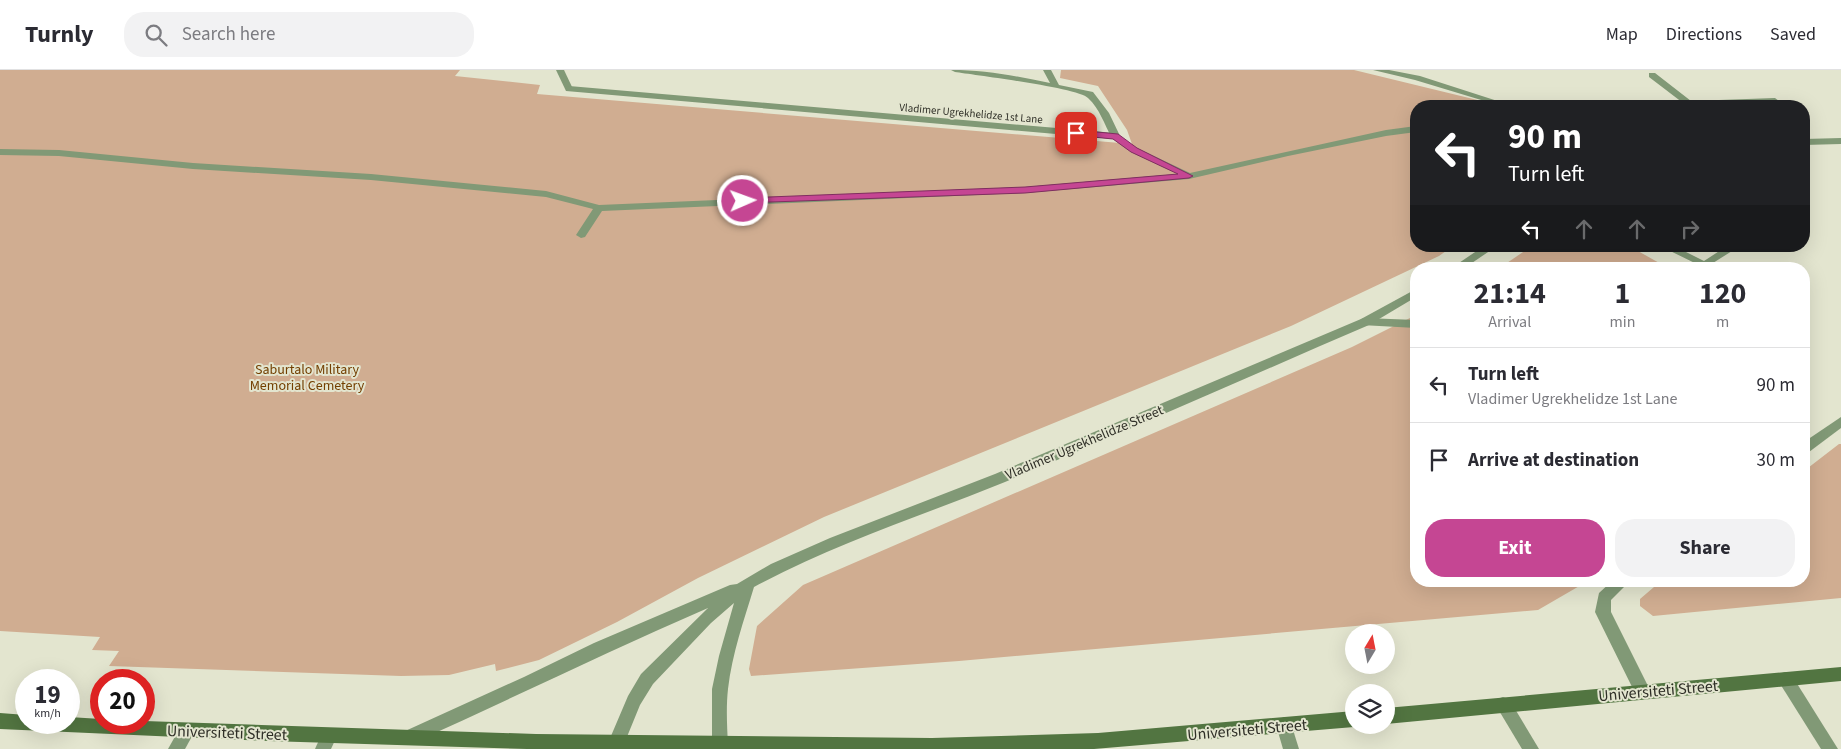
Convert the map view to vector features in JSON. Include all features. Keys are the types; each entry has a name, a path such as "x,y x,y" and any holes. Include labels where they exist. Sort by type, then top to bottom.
{"main road":[{"name":"Universiteti Street","path":"1395,715 1841,674"},
{"name":"Universiteti Street","path":"0,721 187,731 326,743 405,739 821,747 1061,743 1166,736 1345,720"}],"street":[{"name":"Vladimer Ugrekhelidze 1st Lane","path":"560,70 569,89 1115,136"},
{"path":"955,70 1016,78 1090,94 1105,113 1115,136 1134,150 1189,176"},
{"path":"1047,70 1055,86"},
{"path":"1377,70 1417,78 1489,100"},
{"path":"1652,75 1684,100"},
{"path":"0,152 59,153 193,166 381,178 546,194 599,208 1025,190 1189,176 1288,153 1410,130"},
{"path":"1810,142 1841,141"},
{"path":"581,235 599,208"},
{"path":"1466,262 1482,252"},
{"path":"1678,252 1699,262"},
{"path":"1710,262 1726,252"},
{"name":"Vladimer Ugrekhelidze Street","path":"616,743 634,701 647,679 706,618 748,583 776,568 835,542 1000,478 1365,322 1410,296"},
{"path":"1365,322 1410,324"},
{"path":"1810,445 1841,422"},
{"path":"405,739 600,648 748,583"},
{"path":"719,746 718,714 721,682 730,639 748,583"},
{"path":"1616,587 1604,597 1603,612 1643,692"},
{"path":"1785,679 1830,749"},
{"path":"1503,704 1531,749"},
{"path":"1284,726 1291,749"},
{"path":"176,749 187,731"}],"green space":[{"name":"Saburtalo Military Memorial Cemetery","path":"0,70 460,70 455,76 540,85 537,94 1132,144 1127,130 1098,86 1060,78 1061,70 1354,70 1477,100 1410,100 1410,252 1445,252 1439,256 1426,262 1410,262 1410,270 1291,326 824,517 698,578 617,622 539,660 496,671 495,664 449,675 401,676 109,666 119,651 92,650 100,637 0,631"},
{"path":"1523,252 1640,252 1658,262 1508,262"},
{"path":"1410,318 1410,587 1578,587 1538,610 1379,624 1345,624 1345,627 959,661 751,676 749,669 757,626 803,585 1352,347"},
{"path":"1841,444 1841,598 1653,616 1640,606 1640,599 1654,587 1810,587 1810,466"}],"route":[{"path":"743,201 1025,190 1189,176 1134,150 1115,136 1076,133"}]}
